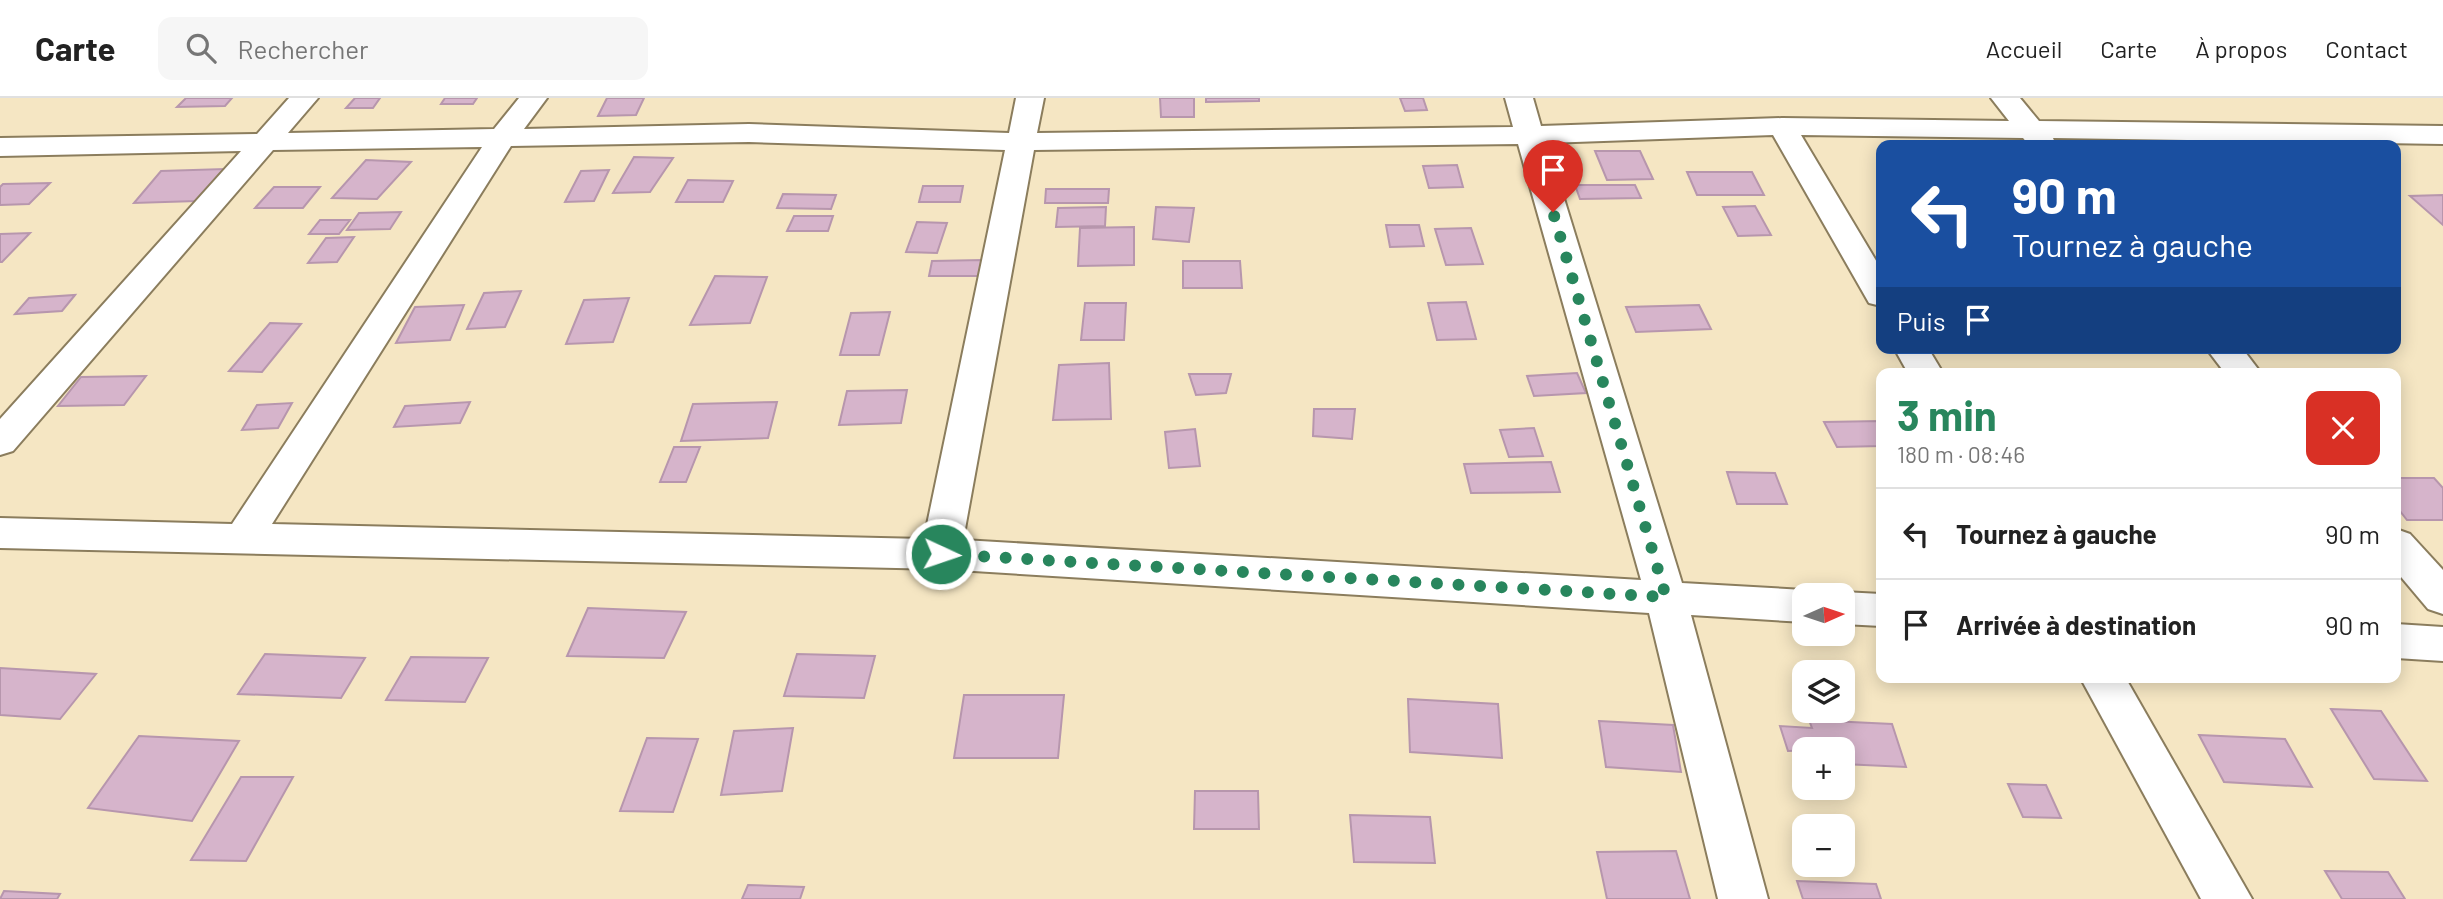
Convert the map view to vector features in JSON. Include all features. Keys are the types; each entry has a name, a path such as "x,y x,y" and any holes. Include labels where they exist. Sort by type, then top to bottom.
{"street":[{"path":"0,442 304,98"},
{"path":"244,537 501,139 533,98"},
{"path":"941,554 1030,98"},
{"path":"1519,98 1666,597 1743,899"},
{"path":"2005,98 2037,137"},
{"path":"0,147 749,133 1020,142 1530,135 1782,127 2037,137 2443,135"},
{"path":"1782,127 1876,287"},
{"path":"2228,354 2240,368"},
{"path":"0,533 941,554 1792,605"},
{"path":"2401,550 2443,598"},
{"path":"1855,609 1876,610"},
{"path":"2401,641 2443,644"},
{"path":"2105,683 2227,899"}],"building":[{"path":"186,98 232,98 225,106 177,107"},
{"path":"355,98 380,98 373,108 346,108"},
{"path":"445,98 477,98 473,104 441,104"},
{"path":"607,98 644,98 636,115 598,116"},
{"path":"1160,98 1194,98 1194,117 1161,117"},
{"path":"1206,98 1259,98 1259,101 1206,102"},
{"path":"1400,98 1423,98 1427,110 1405,111"},
{"path":"1595,151 1640,151 1653,179 1607,180"},
{"path":"634,157 673,158 650,192 613,193"},
{"path":"366,160 411,162 377,199 332,198"},
{"path":"1457,165 1463,187 1429,188 1423,166"},
{"path":"224,169 197,201 134,203 161,171"},
{"path":"609,170 594,201 565,202 581,171"},
{"path":"1687,172 1752,172 1764,195 1697,195"},
{"path":"688,180 733,181 723,202 676,202"},
{"path":"50,183 29,204 0,205 0,187 3,184"},
{"path":"1575,185 1635,185 1641,198 1580,199"},
{"path":"923,186 963,186 960,202 919,202"},
{"path":"274,187 320,187 303,208 255,208"},
{"path":"1046,189 1109,189 1108,203 1045,203"},
{"path":"783,194 836,195 831,209 777,208"},
{"path":"2443,195 2443,225 2410,196"},
{"path":"1755,206 1771,235 1738,236 1723,207"},
{"path":"1106,207 1105,226 1056,227 1058,208"},
{"path":"1156,207 1194,208 1189,242 1153,239"},
{"path":"401,212 390,229 347,230 359,213"},
{"path":"794,216 833,216 828,231 787,231"},
{"path":"320,220 350,220 339,234 309,234"},
{"path":"917,222 947,223 937,253 906,252"},
{"path":"1386,225 1419,225 1424,246 1390,247"},
{"path":"1134,227 1134,265 1078,266 1080,228"},
{"path":"1471,228 1483,264 1446,265 1435,229"},
{"path":"30,233 2,262 0,262 0,234"},
{"path":"354,237 337,262 308,263 326,238"},
{"path":"982,260 980,276 929,276 932,261"},
{"path":"1183,261 1240,261 1242,288 1183,288"},
{"path":"715,276 767,277 750,323 690,325"},
{"path":"521,291 505,327 467,329 484,293"},
{"path":"75,295 62,311 15,314 29,298"},
{"path":"629,298 613,342 566,344 584,300"},
{"path":"1466,302 1476,339 1437,340 1428,303"},
{"path":"1085,303 1126,303 1124,340 1081,340"},
{"path":"464,305 450,340 396,343 415,307"},
{"path":"1699,305 1711,329 1636,332 1626,307"},
{"path":"890,312 879,355 840,355 851,313"},
{"path":"270,323 301,324 262,372 229,371"},
{"path":"1109,363 1111,419 1053,420 1059,365"},
{"path":"1577,373 1586,393 1534,396 1527,376"},
{"path":"1189,374 1231,374 1226,393 1196,395"},
{"path":"146,376 124,405 58,406 81,377"},
{"path":"907,390 901,423 839,425 847,391"},
{"path":"470,402 460,423 394,427 405,406"},
{"path":"777,402 768,438 681,441 693,404"},
{"path":"292,403 278,428 242,430 257,405"},
{"path":"1314,409 1355,409 1352,439 1313,436"},
{"path":"1876,421 1876,446 1837,447 1824,422"},
{"path":"1534,428 1543,456 1509,457 1500,430"},
{"path":"1195,429 1200,466 1169,468 1165,432"},
{"path":"674,447 700,447 686,482 660,482"},
{"path":"1551,462 1560,492 1471,493 1464,464"},
{"path":"1727,472 1775,473 1787,504 1737,504"},
{"path":"2401,478 2434,478 2443,488 2443,520 2407,520 2401,512"},
{"path":"588,608 686,612 664,658 567,656"},
{"path":"265,654 365,658 341,698 238,694"},
{"path":"797,654 875,656 864,698 784,696"},
{"path":"411,657 488,658 465,702 386,700"},
{"path":"0,668 96,674 60,719 0,715"},
{"path":"964,695 1064,695 1058,758 954,758"},
{"path":"1408,699 1498,704 1502,758 1410,752"},
{"path":"2331,709 2381,711 2427,781 2374,779"},
{"path":"1599,721 1673,725 1681,772 1606,767"},
{"path":"1810,723 1892,724 1906,767 1855,765 1855,737 1792,737 1792,751 1788,751 1780,726 1812,728"},
{"path":"793,728 782,791 721,795 734,731"},
{"path":"2199,735 2285,739 2312,787 2224,782"},
{"path":"139,736 239,741 192,821 88,808"},
{"path":"647,738 698,739 673,812 620,811"},
{"path":"241,777 293,777 246,861 191,860"},
{"path":"2008,784 2046,785 2061,818 2023,817"},
{"path":"1195,791 1258,791 1259,829 1194,829"},
{"path":"1350,815 1430,817 1435,863 1354,862"},
{"path":"1676,851 1690,899 1607,899 1597,852"},
{"path":"2325,871 2388,872 2405,899 2342,899"},
{"path":"1797,881 1876,884 1881,899 1803,899"},
{"path":"748,885 804,887 800,899 742,899"},
{"path":"4,891 60,894 57,899 0,899"}],"route":[{"path":"941,554 1666,597 1553,212"}]}
